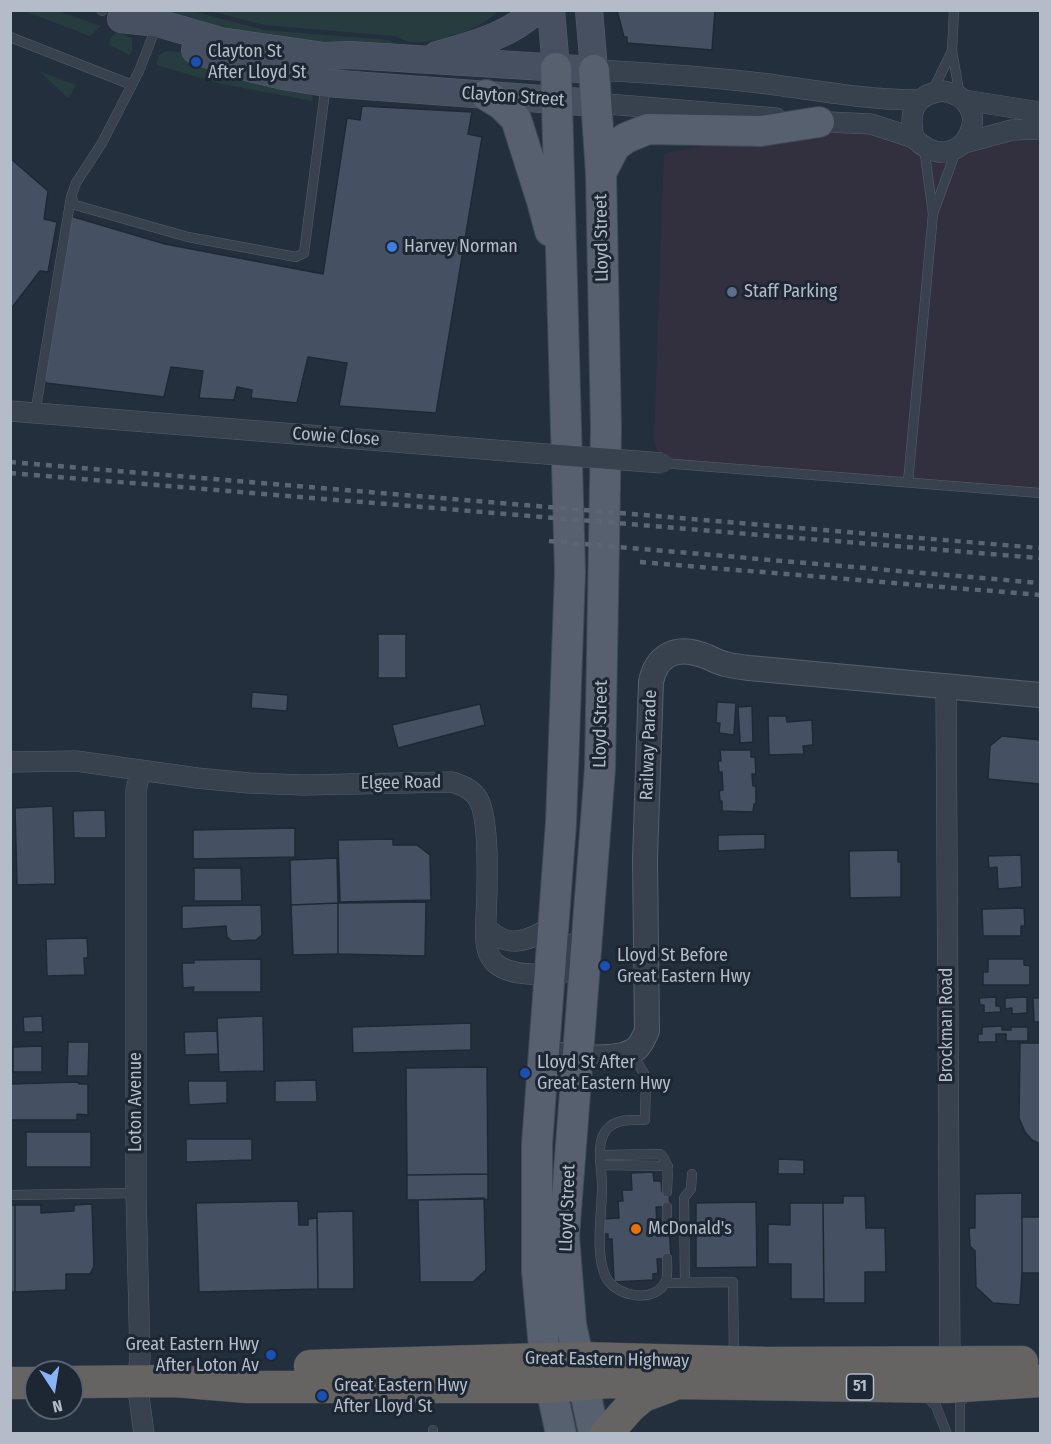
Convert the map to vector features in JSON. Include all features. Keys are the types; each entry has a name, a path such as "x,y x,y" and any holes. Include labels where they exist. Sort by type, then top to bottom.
{"highway":[{"name":"Great Eastern Highway","path":"84,1382 175,1381 247,1387 734,1362 871,1363 957,1382 1041,1362"},
{"name":"Great Eastern Highway","path":"582,1371 609,1382 903,1380 1041,1382"},
{"path":"606,1434 630,1407 644,1396 680,1383"}],"main road":[{"path":"418,61 504,32 529,17 536,10"},
{"name":"Lloyd Street","path":"551,10 556,68 570,572 561,823 537,1144 537,1271 548,1373 561,1434"},
{"name":"Lloyd Street","path":"590,10 601,173 606,429 600,768 564,1236 571,1324 594,1434"},
{"name":"Clayton Street","path":"107,13 155,30 241,66 283,76 326,82 596,103"},
{"name":"Clayton Street","path":"155,30 324,56 594,70"},
{"path":"486,95 509,111 521,130 552,240 565,335"},
{"path":"601,173 615,146 626,138 648,129 761,131 819,122"}],"street":[{"name":"Clayton Street","path":"594,70 718,78 894,100 926,96"},
{"path":"1041,112 962,98 951,92 926,96 911,116 919,142 940,152 1012,130 1041,129"},
{"path":"960,146 969,135 972,126 969,107 962,98"},
{"name":"Clayton Street","path":"596,103 629,104 819,122 872,124 919,142"},
{"name":"Cowie Close","path":"10,411 662,463"},
{"name":"Railway Parade","path":"631,1052 638,1047 647,1031 645,859 651,682 655,666 659,661 671,653 690,652 725,664 748,668 1041,695"},
{"name":"Brockman Road","path":"946,687 957,1382"},
{"name":"Elgee Road","path":"10,762 75,761 249,783 303,785 440,781 452,782 465,787 476,796 484,811 486,942 494,962 521,973 549,974"},
{"name":"Loton Avenue","path":"141,770 136,790 136,1193 140,1358 137,1382 144,1434"},
{"path":"549,974 560,974 568,970 572,964 577,937 590,908"},
{"path":"486,927 495,936 505,941 516,941 541,934 553,926"},
{"path":"543,1054 613,1056 631,1052"}],"lane":[{"path":"954,10 952,51 962,98"},
{"path":"35,414 71,197 76,183 102,143 132,85 155,30"},
{"path":"10,37 132,85"},
{"path":"926,96 952,51"},
{"path":"71,197 75,205 188,237 296,257 304,253 326,82"},
{"path":"919,142 933,214"},
{"path":"908,482 933,214 960,146"},
{"path":"662,463 1041,493"},
{"path":"631,1052 646,1077 645,1120 623,1120 611,1125 602,1139 602,1189 599,1219 603,1268 614,1287 627,1294 651,1293 667,1278 667,1258"},
{"path":"601,1155 660,1154 668,1166 667,1192"},
{"path":"601,1165 668,1166"},
{"path":"685,1283 684,1198 691,1189 692,1174"},
{"path":"10,1194 136,1193"},
{"path":"667,1207 667,1223"},
{"path":"665,1282 733,1282 734,1362"},
{"path":"871,1363 896,1372 936,1406 947,1434"},
{"name":"Brockman Road","path":"957,1382 960,1434"}],"shaded area":[{"path":"819,122 871,124 924,147 1040,129 1040,497 662,463 654,441 664,154"}],"green space":[{"path":"24,11 58,11 101,26 90,36"},
{"path":"167,11 192,11 264,30 387,40 406,47 268,39 170,18"},
{"path":"210,11 498,11 482,24 459,34 414,42 396,36 264,25"},
{"path":"116,32 132,38 130,55 109,45 110,39"},
{"path":"166,51 179,52 311,94 313,98 312,101 222,84 156,65 159,55"},
{"path":"39,71 76,85 69,98 68,98"}],"building":[{"path":"617,10 715,10 712,50 627,43"},
{"path":"362,106 472,112 468,134 482,137 436,413 339,406 347,363 308,357 297,403 251,398 252,390 237,387 234,400 199,398 203,371 171,367 164,397 46,383 43,374 67,215 165,244 323,274 347,118 360,120"},
{"path":"10,158 48,191 44,219 57,222 48,272 40,271 10,310"},
{"path":"378,634 406,634 406,678 378,678"},
{"path":"252,692 288,695 287,711 251,708"},
{"path":"717,702 736,703 734,735 719,733 720,723 716,723"},
{"path":"480,704 485,725 398,748 392,725"},
{"path":"752,706 753,742 740,743 738,707"},
{"path":"768,716 786,716 787,722 812,720 813,745 803,746 804,754 769,755"},
{"path":"1002,736 1040,740 1040,784 988,779 990,746"},
{"path":"720,750 751,750 751,757 755,757 756,774 752,774 753,786 756,786 756,804 754,804 753,812 722,811 719,791 723,790 722,772 719,772 718,761 721,761"},
{"path":"53,806 55,884 17,885 15,808"},
{"path":"105,810 106,838 74,838 73,811"},
{"path":"295,828 295,857 193,859 193,830"},
{"path":"765,834 765,849 718,851 718,835"},
{"path":"393,839 393,845 417,845 430,855 431,900 340,902 338,840"},
{"path":"898,850 898,862 901,862 901,897 850,898 849,851"},
{"path":"1021,855 1022,887 998,889 997,867 989,868 988,856"},
{"path":"337,858 338,903 291,905 290,860"},
{"path":"194,868 241,868 242,901 194,901"},
{"path":"426,902 425,956 338,954 338,903"},
{"path":"338,903 338,954 293,955 291,905"},
{"path":"261,905 262,935 256,940 232,941 227,937 226,926 182,929 182,906"},
{"path":"1024,908 1025,926 1021,926 1021,936 983,936 982,909"},
{"path":"87,938 88,958 84,958 85,975 47,976 46,939"},
{"path":"261,959 261,992 193,992 194,987 183,988 182,963 194,963 194,960"},
{"path":"988,959 1024,959 1024,965 1030,966 1030,985 983,985 983,972 988,972"},
{"path":"996,997 996,1006 1000,1006 1001,1012 984,1013 984,1005 980,1005 979,998"},
{"path":"1027,997 1027,1013 1012,1014 1012,1008 1005,1009 1005,998"},
{"path":"1033,998 1040,998 1040,1022 1034,1022"},
{"path":"42,1016 43,1032 24,1032 23,1017"},
{"path":"263,1016 264,1071 219,1072 217,1018"},
{"path":"471,1023 471,1050 353,1053 352,1027"},
{"path":"1002,1026 1002,1030 1011,1030 1011,1027 1028,1027 1028,1041 1006,1041 1006,1034 996,1034 996,1042 978,1042 978,1034 982,1034 982,1027"},
{"path":"217,1031 218,1054 185,1055 184,1032"},
{"path":"68,1042 89,1042 88,1076 67,1076"},
{"path":"1020,1043 1040,1043 1040,1144 1032,1140 1025,1132 1019,1118"},
{"path":"42,1046 42,1072 13,1072 13,1047"},
{"path":"487,1067 488,1174 407,1175 406,1068"},
{"path":"316,1080 317,1102 275,1102 275,1081"},
{"path":"188,1081 227,1081 227,1103 189,1105"},
{"path":"78,1082 88,1084 88,1115 77,1114 77,1120 10,1120 10,1084"},
{"path":"26,1132 91,1132 91,1167 26,1167"},
{"path":"186,1139 252,1139 252,1160 186,1162"},
{"path":"778,1159 804,1160 804,1174 778,1174"},
{"name":"McDonald's","path":"653,1172 654,1181 661,1181 662,1192 669,1192 670,1207 656,1207 657,1223 669,1223 671,1258 657,1259 658,1273 653,1274 653,1280 614,1282 612,1239 608,1239 608,1234 603,1234 602,1219 619,1218 618,1201 623,1201 622,1190 632,1190 631,1173"},
{"path":"488,1174 488,1199 407,1200 407,1175"},
{"path":"1022,1193 1020,1305 993,1303 976,1287 975,1251 970,1246 969,1228 975,1228 975,1194"},
{"path":"843,1196 865,1196 866,1228 885,1228 886,1272 865,1272 865,1303 824,1303 823,1203 843,1203"},
{"path":"484,1198 486,1270 473,1282 420,1282 418,1200"},
{"path":"298,1201 299,1225 308,1225 308,1219 317,1218 318,1289 199,1292 196,1203"},
{"path":"756,1202 757,1267 696,1268 696,1203"},
{"path":"790,1203 823,1203 824,1299 791,1299 791,1264 768,1264 768,1224 790,1225"},
{"path":"92,1204 94,1266 90,1274 66,1274 66,1290 15,1292 15,1205 41,1205 41,1213 74,1211 74,1205"},
{"path":"10,1205 15,1205 15,1292 10,1292"},
{"path":"353,1211 354,1289 318,1289 317,1212"},
{"path":"1022,1217 1040,1217 1040,1273 1022,1273"}],"railway":[{"path":"10,462 1040,548"},
{"path":"10,473 1040,558"},
{"path":"549,541 1040,583"},
{"path":"640,562 1040,595"}],"place":[{"name":"Clayton St After Lloyd St","path":"196,62"},
{"name":"Harvey Norman","path":"392,247"},
{"name":"Staff Parking","path":"732,292"},
{"name":"Lloyd St Before Great Eastern Hwy","path":"605,966"},
{"name":"Lloyd St After Great Eastern Hwy","path":"525,1073"},
{"name":"McDonald's","path":"636,1229"},
{"name":"Great Eastern Hwy After Loton Av","path":"271,1355"},
{"name":"Great Eastern Hwy After Lloyd St","path":"322,1396"}]}
